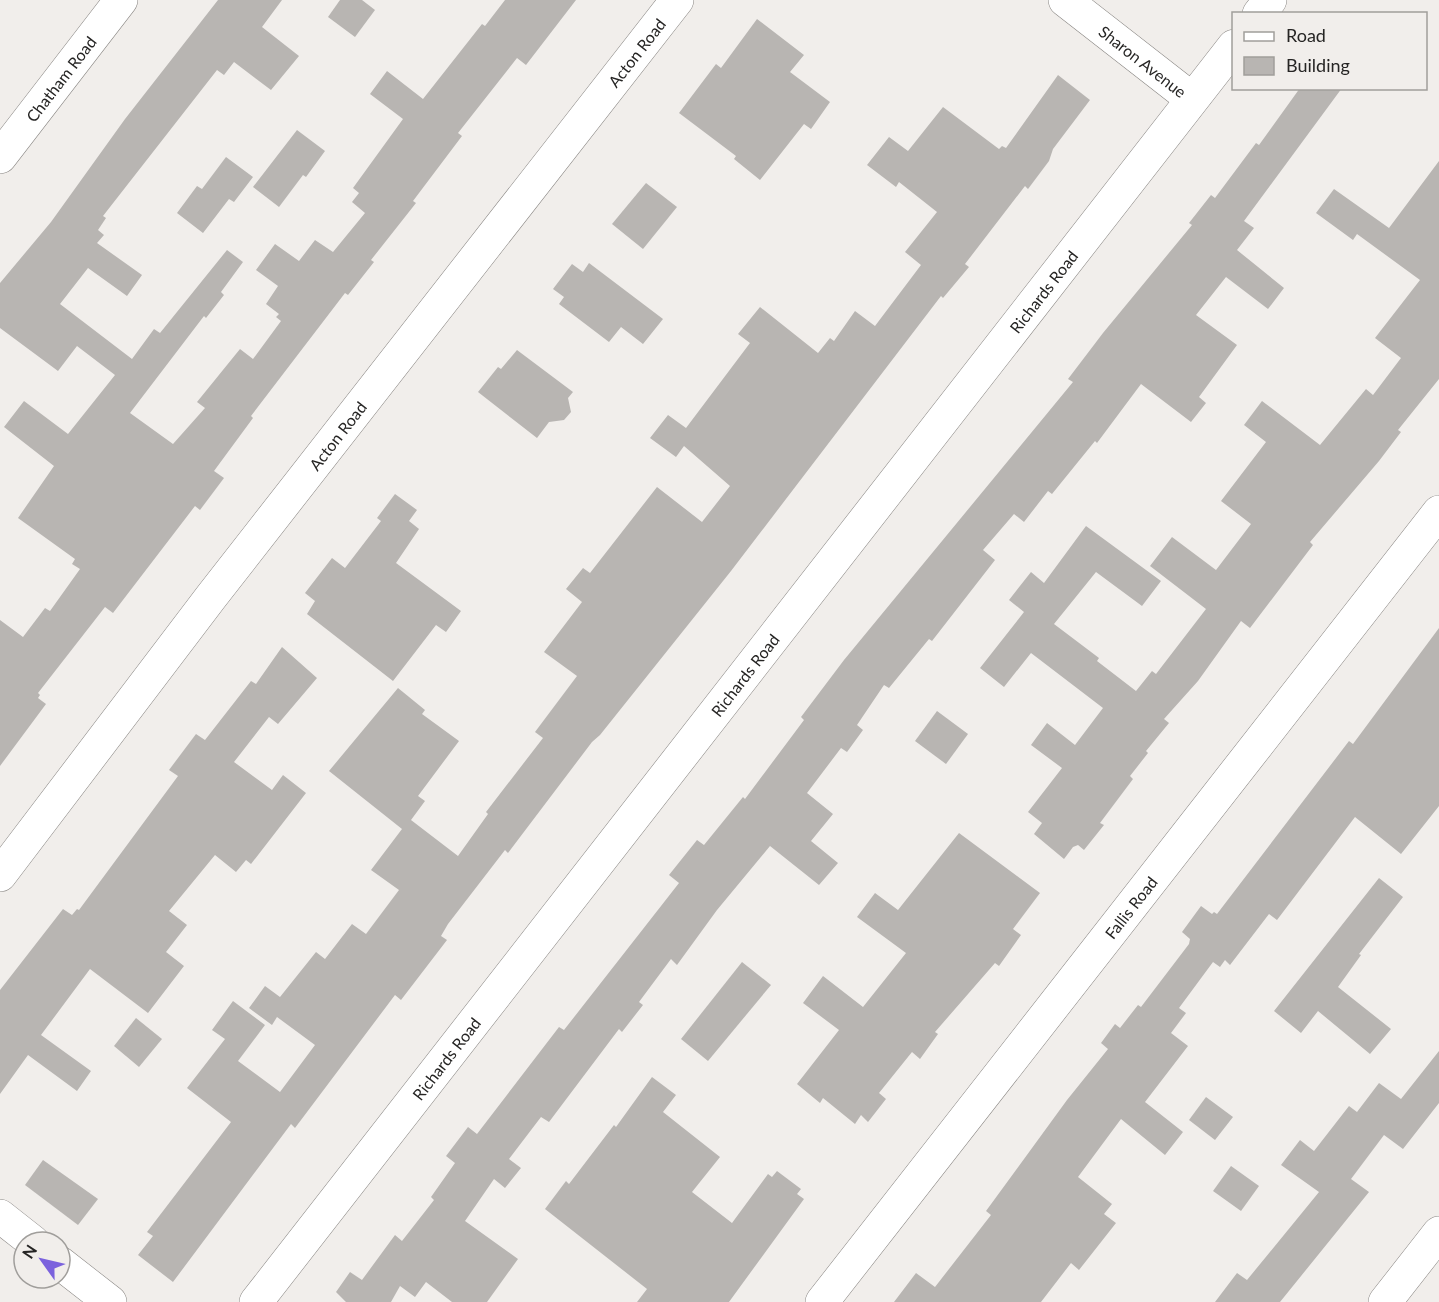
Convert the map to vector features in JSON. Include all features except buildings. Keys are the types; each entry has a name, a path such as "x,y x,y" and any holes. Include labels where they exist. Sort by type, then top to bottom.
{"street":[{"name":"Chatham Road","path":"0,157 121,0"},
{"name":"Acton Road","path":"0,875 211,597 677,0"},
{"name":"Sharon Avenue","path":"1065,0 1192,99"},
{"name":"Richards Road","path":"256,1302 1232,47"},
{"name":"Fallis Road","path":"822,1302 1439,512"},
{"path":"0,1216 18,1230"},
{"path":"1385,1302 1439,1233"},
{"path":"72,1272 110,1302"}]}
